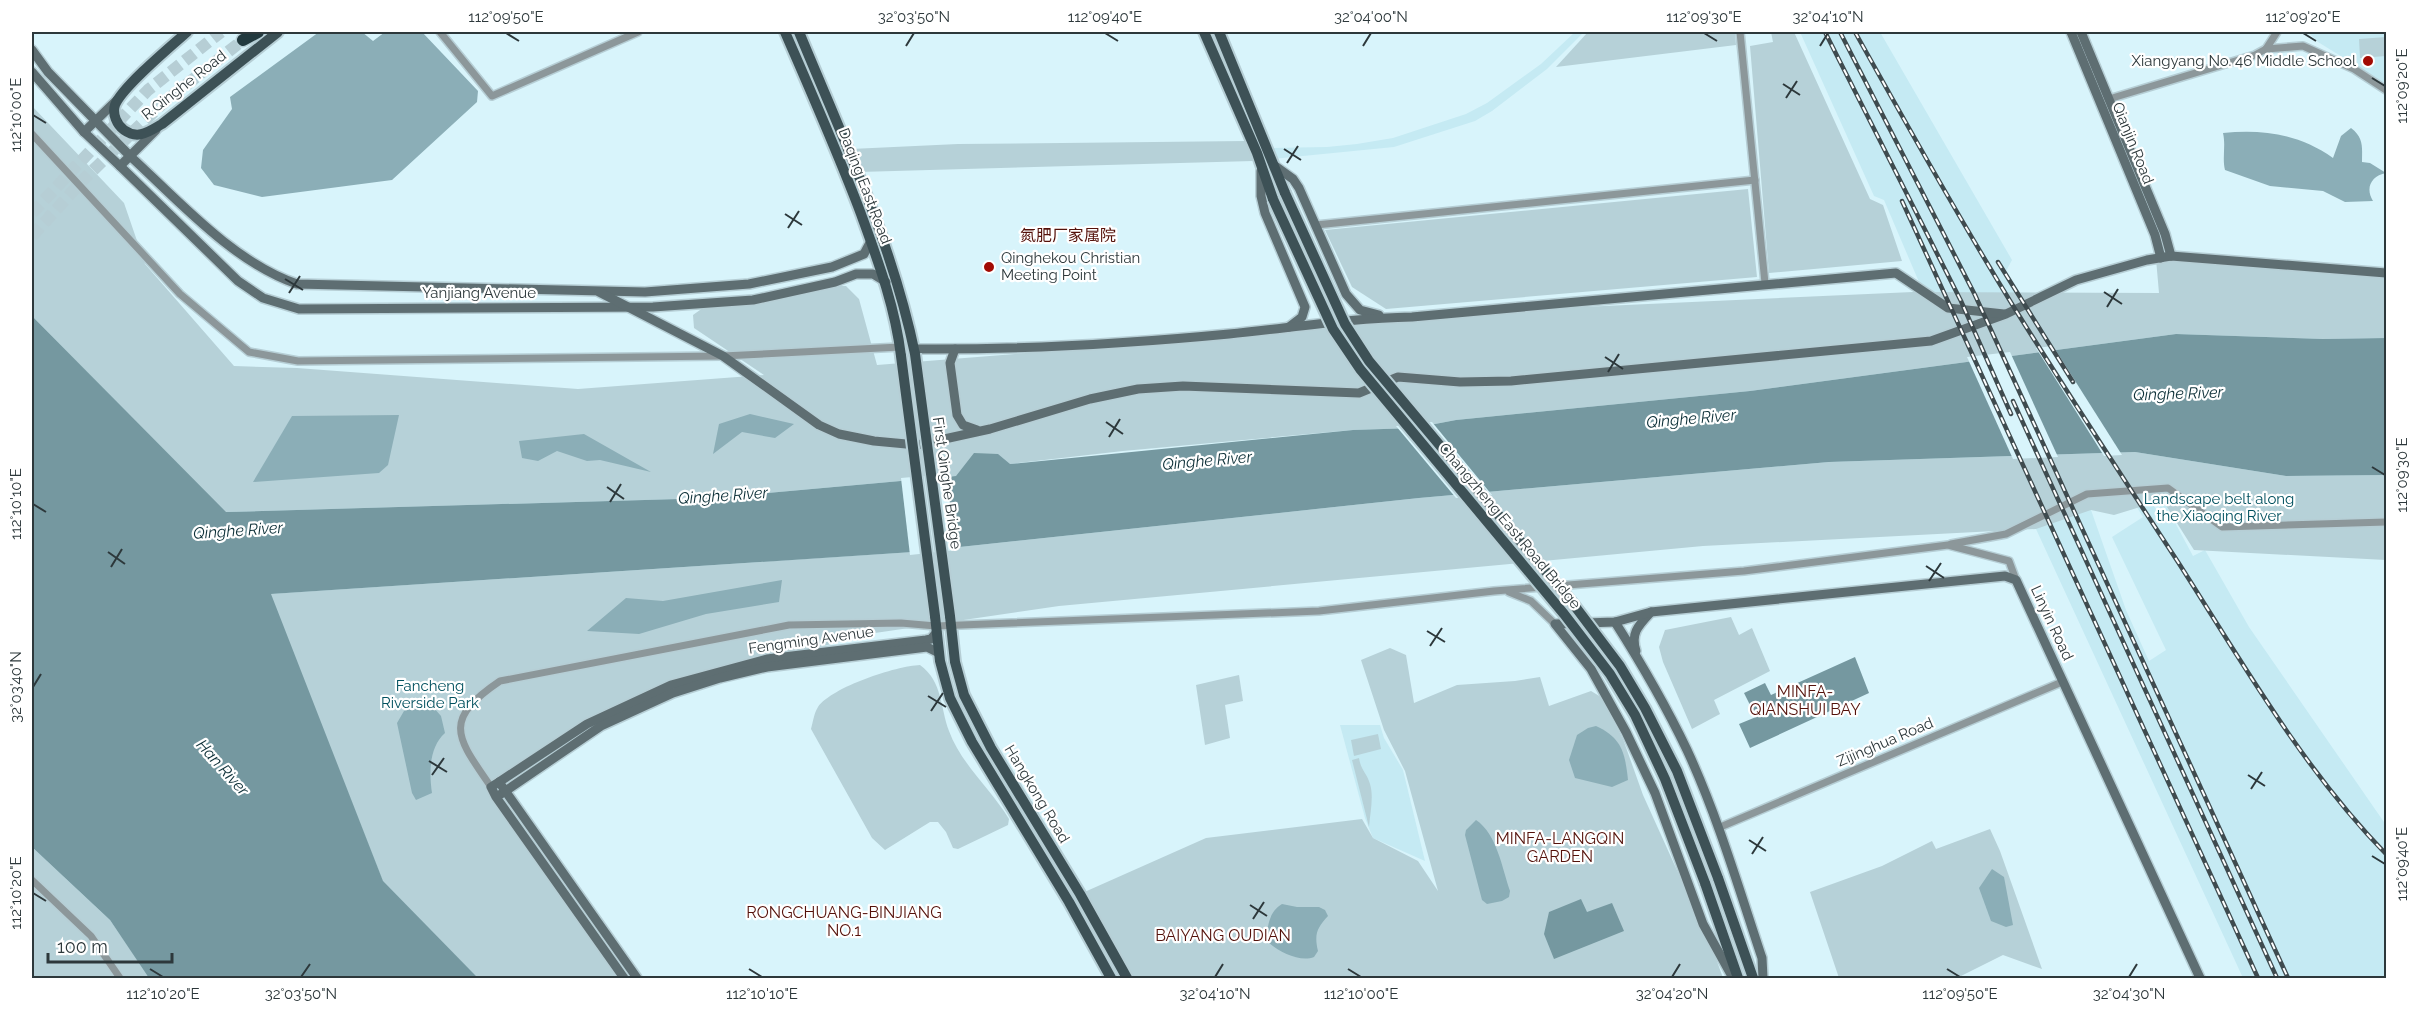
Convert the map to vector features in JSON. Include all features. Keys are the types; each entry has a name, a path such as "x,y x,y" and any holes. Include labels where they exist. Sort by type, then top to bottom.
{"highway":[{"path":"243,40 256,32"}],"main road":[{"name":"R.Qinghe Road","path":"187,32 162,53 129,87 115,106 114,117 121,128 132,135 142,135 162,124 278,32"},
{"name":"Daqing East Road","path":"785,32 842,163 886,282 893,306 900,352"},
{"name":"Daqing East Road","path":"799,32 887,252 903,299 914,351"},
{"name":"Changzheng East Road Bridge","path":"1204,32 1254,145 1273,199 1333,329 1360,369 1564,614 1610,674 1635,716 1665,779 1706,883 1738,978"},
{"name":"Changzheng East Road Bridge","path":"1219,32 1286,193 1345,324 1370,361 1574,605 1620,666 1645,708 1677,771 1753,978"},
{"name":"First Qinghe Bridge","path":"914,351 950,620"},
{"name":"First Qinghe Bridge","path":"900,352 936,625"},
{"name":"Hangkong Road","path":"950,620 955,662 962,687 991,748 1080,894 1127,978"},
{"name":"Hangkong Road","path":"936,625 939,653 948,691 972,742 1069,902 1111,978"},
{"path":"948,691 962,687"}],"street":[{"path":"440,32 492,96 638,32"},
{"path":"1740,32 1766,283"},
{"name":"Qianjin Road","path":"2071,32 2160,235"},
{"name":"Qianjin Road","path":"2081,32 2109,99 2160,235 2166,257"},
{"path":"2266,49 2277,32"},
{"path":"2109,99 2255,55 2266,49 2303,46 2354,69 2386,90"},
{"name":"Yanjiang Avenue","path":"32,51 48,72 130,156 231,248 276,277 297,284 645,292 749,284 832,267 864,254 871,241"},
{"name":"Yanjiang Avenue","path":"32,72 84,132 238,281 263,298 299,309 628,307 753,300 835,282 856,274 873,274 886,282"},
{"path":"84,132 129,87"},
{"path":"120,166 162,124"},
{"path":"32,134 180,294 249,352 298,361 900,352"},
{"path":"1261,163 1261,196 1265,213 1313,325"},
{"path":"1275,166 1293,179 1299,188 1357,320"},
{"path":"1316,225 1755,180"},
{"path":"2147,260 2160,235 2182,252 2196,258"},
{"path":"599,292 723,356 819,425 839,434 874,441 917,444 982,430 1090,399 1138,389 1183,386 1359,393 1398,377 1460,382 1511,381 1931,341 2006,314 2076,280 2166,257 2386,273"},
{"path":"914,351 1153,341 1357,320 1896,273 1948,308 2006,314"},
{"path":"1346,294 1360,310 1387,318"},
{"path":"1287,328 1302,317 1305,307"},
{"path":"938,349 947,356 950,363 960,421 969,428 982,430"},
{"path":"950,363 956,349"},
{"path":"637,978 505,791 495,784 464,747 459,736 464,714 478,696 500,681 789,625 901,623 936,625 950,620 1123,620 1319,611 1494,591 1744,571 2007,534 2087,494 2168,488 2222,527 2386,522"},
{"path":"1948,544 2009,561 2016,580"},
{"name":"Linyin Road","path":"1555,624 1614,622 1651,612 2005,576 2016,580 2200,978"},
{"path":"1494,591 1509,592 1531,601 1555,624 1591,669 1626,732 1655,793 1703,924 1732,978"},
{"path":"1640,662 1633,642 1634,631 1651,612"},
{"path":"1614,622 1640,662 1687,750 1718,828 1762,958 1763,978"},
{"name":"Fengming Avenue","path":"495,784 587,724 671,685 767,659 932,639 936,625"},
{"name":"Fengming Avenue","path":"496,797 601,726 674,693 720,678 767,667 927,647 939,653"},
{"name":"Zijinghua Road","path":"1718,828 2062,682"},
{"path":"495,784 496,797 624,978"},
{"path":"32,880 91,936 120,978"}],"shaded area":[{"path":"319,32 362,32 373,41 385,32 422,32 478,91 477,102 392,180 262,197 214,185 201,168 203,150 232,109 230,97"},
{"path":"1575,32 1584,32 1547,69 1492,111 1475,121 1394,147 1253,161 1246,141 1272,148 1357,144 1393,138 1466,114 1487,103 1541,64"},
{"path":"1800,32 1880,32 2012,260 2006,271 2156,509 2165,504 2193,556 2205,550 2249,627 2386,825 2386,978 2243,978 2036,529 2041,521 1941,301 1919,282 1884,200 1874,196","holes":["2004,298 2143,517 2112,537 2166,650 2149,661 2126,610 2091,510 2079,504 1988,305"]},
{"name":"Xiangyang No. 46 Middle School","path":"2308,32 2386,32 2386,84 2318,42"},
{"path":"2351,128 2360,139 2362,162 2370,163 2386,173 2371,183 2370,192 2373,201 2345,202 2323,191 2270,186 2225,170 2223,133 2252,132 2294,138 2333,158 2341,136"},
{"path":"750,414 794,424 775,438 742,432 713,454 719,424"},
{"path":"399,415 388,465 379,473 253,482 292,416"},
{"path":"584,434 651,472 600,460 587,461 557,451 538,461 522,458 519,441"},
{"path":"782,580 779,602 706,614 639,634 587,631 626,598 663,601"},
{"path":"426,699 441,716 445,733 436,745 431,761 432,793 416,800 412,793 397,723 404,711"},
{"path":"1340,725 1380,725 1384,738 1403,770 1425,861 1373,838 1365,818"},
{"path":"1596,726 1617,741 1623,754 1628,780 1612,787 1575,778 1569,760 1577,735"},
{"path":"1476,820 1489,834 1501,862 1510,891 1509,897 1502,901 1487,904 1482,900 1465,835 1466,830"},
{"path":"1992,869 2004,877 2013,925 2006,927 1991,921 1979,888"},
{"path":"1282,904 1319,907 1325,910 1328,916 1317,932 1318,951 1314,957 1302,958 1289,955 1267,941 1270,920 1274,911"}],"green space":[{"path":"1588,32 1735,32 1736,45 1556,67"},
{"path":"1771,32 1794,32 1870,199 1883,205 1902,261 1769,273 1750,46 1773,42"},
{"path":"2386,37 2386,56 2360,58 2359,39"},
{"path":"32,106 124,203 145,264 234,366 297,368 578,389 764,375 694,328 693,315 707,305 829,285 846,286 859,299 877,365 1289,332 1538,309 1913,292 2159,293 2156,259 2386,273 2386,338 2323,339 2176,334 1750,391 1456,420 1414,428 1353,430 1123,451 1010,464 956,476 713,498 225,512 32,316"},
{"path":"1246,141 1253,161 859,172 851,149 958,144"},
{"path":"1748,189 1757,277 1386,309 1352,287 1325,230"},
{"name":"Fancheng Riverside Park","path":"2135,452 2286,476 2386,475 2386,560 2194,550 2165,504 2150,504 2114,515 2091,510 2036,529 1703,546 1059,606 875,633 681,682 599,717 499,782 536,828 633,978 478,978 383,882 270,594 913,552 1419,498 1829,462"},
{"path":"1731,617 1739,635 1752,628 1770,671 1714,700 1720,714 1692,729 1663,662 1659,647 1665,630"},
{"path":"1390,648 1406,655 1414,703 1457,685 1540,677 1549,706 1591,691 1601,697 1623,739 1643,795 1713,950 1723,978 1127,978 1080,894 1206,838 1362,819 1373,838 1418,861 1438,891 1405,771 1384,730 1361,660"},
{"path":"920,665 937,687 954,743 1009,819 1008,825 958,849 953,848 946,832 938,822 930,822 885,850 872,838 811,729 818,707 836,692 881,673"},
{"path":"1239,675 1243,701 1225,705 1230,738 1205,745 1196,685"},
{"path":"1378,734 1381,749 1354,756 1351,740"},
{"path":"1359,758 1371,789 1369,827 1352,760"},
{"path":"1990,829 2042,969 2003,955 1957,978 1839,978 1810,892 1882,866 1932,841 1936,849"},
{"path":"32,847 110,920 150,978 32,978"}],"water":[{"path":"32,316 226,512 713,498 956,476 974,453 998,454 1010,464 1353,430 1414,428 1456,420 1750,391 2176,334 2323,339 2386,338 2386,475 2286,476 2135,452 1829,462 1419,498 913,552 271,594 383,881 478,978 149,978 110,920 32,847"},
{"path":"1855,657 1869,693 1750,748 1739,724 1756,717 1744,693 1765,683 1771,695"},
{"path":"1581,899 1587,912 1612,903 1624,931 1554,959 1544,934 1549,912"}],"pier":[{"path":"2053,346 2122,455 2104,456 2036,348"},
{"path":"2010,352 2058,457 2013,459 1967,357"},
{"path":"1432,422 1492,495 1456,498 1396,426"},
{"path":"946,474 956,550 910,555 901,478"}],"tunnel":[{"path":"32,213 148,90 221,32"},
{"path":"32,236 86,177 162,104 243,40"}],"railway":[{"path":"1825,32 1961,301 2011,414"},
{"path":"1840,32 1975,295 2288,978"},
{"path":"1855,32 1953,206 2015,309 2250,676 2327,787 2386,854"},
{"path":"1902,201 2258,978"},
{"path":"1998,262 2073,382"},
{"path":"2013,401 2277,978"}],"place":[{"name":"Xiangyang No. 46 Middle School","path":"2368,61"},
{"name":"Qinghekou Christian Meeting Point","path":"989,267"}],"district":[{"name":"氮肥厂家属院","path":"1068,235"},
{"name":"MINFA- QIANSHUI BAY","path":"1805,700"},
{"name":"MINFA-LANGQIN GARDEN","path":"1560,847"},
{"name":"RONGCHUANG-BINJIANG NO.1","path":"844,921"},
{"name":"BAIYANG OUDIAN","path":"1223,935"}],"water label":[{"name":"Qinghe River","path":"2178,393"},
{"name":"Qinghe River","path":"1691,418"},
{"name":"Qinghe River","path":"1207,460"},
{"name":"Qinghe River","path":"723,495"},
{"name":"Qinghe River","path":"238,530"},
{"name":"Han River","path":"223,767"}],"park label":[{"name":"Landscape belt along the Xiaoqing River","path":"2219,508"}]}
